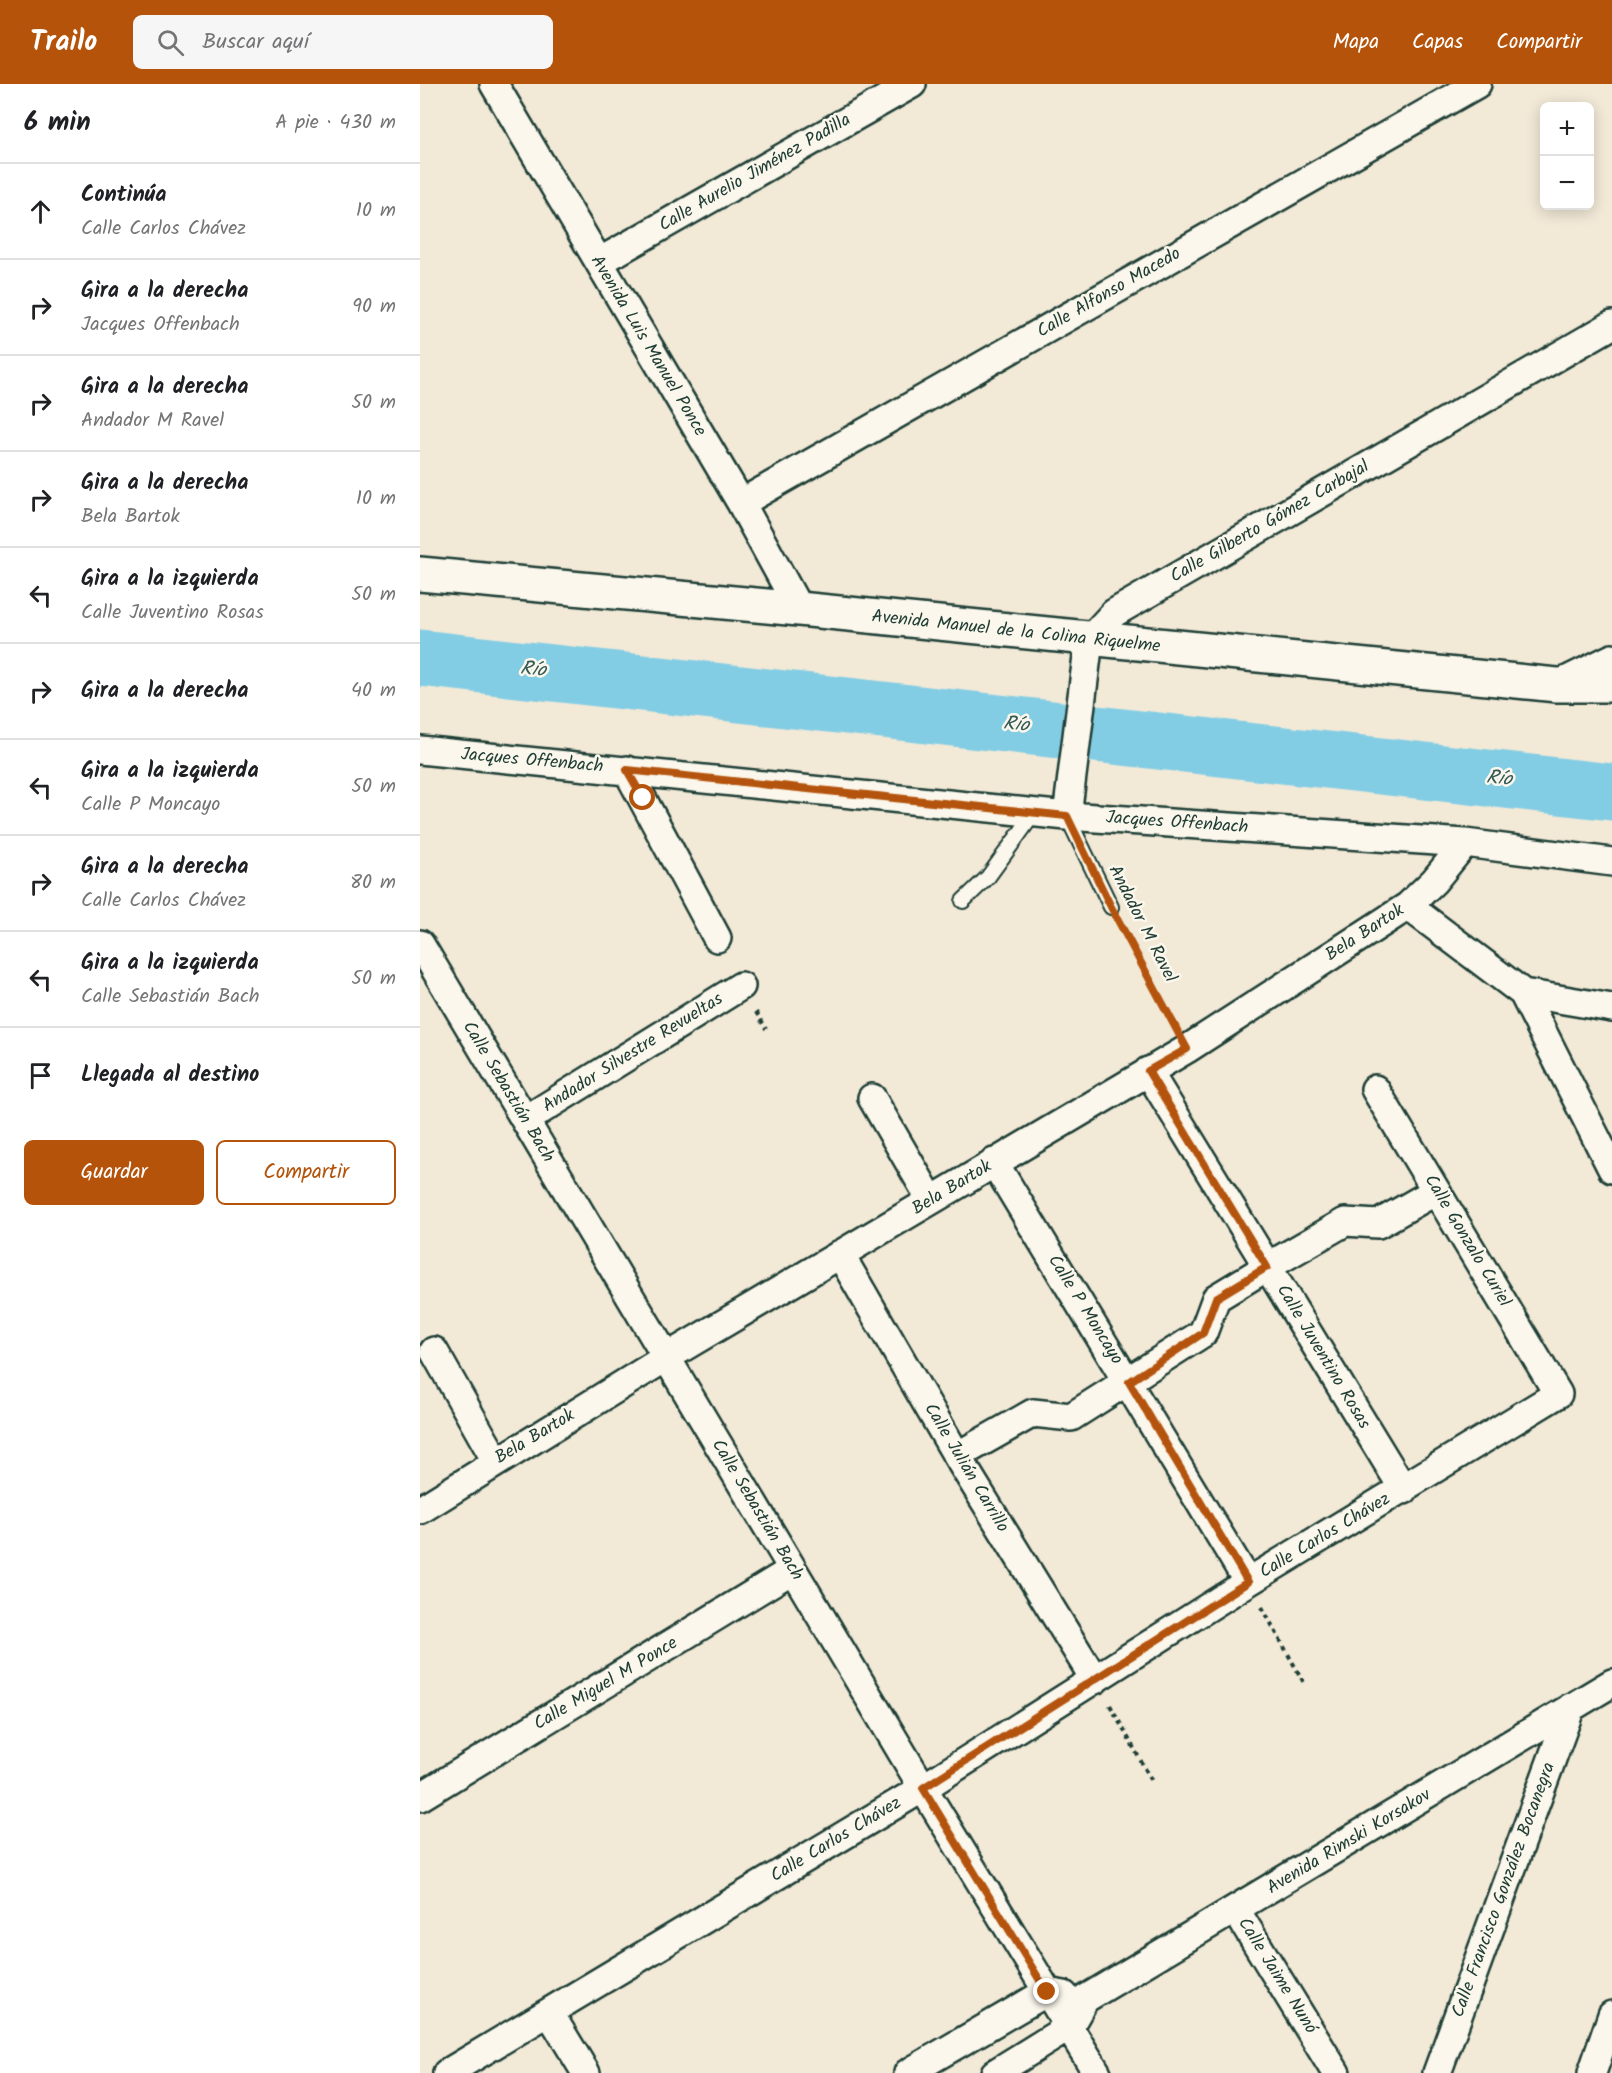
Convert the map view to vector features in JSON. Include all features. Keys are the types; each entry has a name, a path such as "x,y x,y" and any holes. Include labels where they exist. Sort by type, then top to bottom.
{"street":[{"name":"Avenida Luis Manuel Ponce","path":"494,84 741,503 799,609"},
{"name":"Calle Aurelio Jiménez Padilla","path":"599,262 912,84"},
{"name":"Calle Alfonso Macedo","path":"741,503 1477,84"},
{"name":"Calle Gilberto Gómez Carbajal","path":"1088,654 1114,613 1612,325"},
{"name":"Avenida Manuel de la Colina Riquelme","path":"420,574 799,609 1088,654 1557,685 1612,685"},
{"path":"1069,803 1088,654"},
{"path":"1557,685 1612,658"},
{"name":"Jacques Offenbach","path":"420,750 1035,812 1069,803 1465,843 1612,862"},
{"path":"627,770 717,938"},
{"name":"Bela Bartok","path":"420,1510 667,1357 1187,1049 1408,906 1434,881 1465,843"},
{"path":"1408,906 1523,993 1612,1169"},
{"name":"Calle Sebastián Bach","path":"420,944 792,1570 1097,2073"},
{"name":"Andador Silvestre Revueltas","path":"525,1120 741,986"},
{"path":"1523,993 1612,1008"},
{"name":"Calle Juventino Rosas","path":"1148,1071 1404,1490"},
{"name":"Calle Gonzalo Curiel","path":"1375,1089 1558,1394"},
{"path":"872,1098 931,1200"},
{"name":"Calle P Moncayo","path":"994,1162 1248,1582"},
{"path":"957,1456 1033,1413 1071,1417 1203,1333 1216,1298 1345,1222 1378,1224 1436,1191"},
{"name":"Calle Julián Carrillo","path":"840,1254 957,1456 1095,1680"},
{"path":"435,1351 496,1461"},
{"name":"Calle Carlos Chávez","path":"447,2073 923,1788 1248,1582 1404,1490 1558,1394"},
{"name":"Calle Miguel M Ponce","path":"420,1797 792,1570"},
{"name":"Avenida Rimski Korsakov","path":"995,2073 1069,2027 1085,1999 1612,1683"},
{"name":"Calle Francisco González Bocanegra","path":"1437,2073 1571,1707"},
{"name":"Calle Jaime Nunó","path":"1236,1910 1336,2073"},
{"path":"918,2071 1047,1992 1085,1999"},
{"path":"549,2012 586,2073"},
{"path":"1592,2073 1612,2015"}],"lane":[{"name":"Andador M Ravel","path":"1069,803 1111,907"},
{"path":"963,901 988,877 1035,812"}],"path":[{"name":"Andador M Ravel","path":"1111,907 1187,1049"},
{"path":"1248,1582 1304,1683"},
{"path":"1095,1680 1153,1783"}],"waterway":[{"name":"Río","path":"420,658 1612,792"}],"route":[{"path":"643,798 627,770 1067,816 1111,907 1187,1049 1148,1071 1267,1267 1216,1298 1203,1333 1129,1382 1248,1582 923,1788 1047,1992"}]}
